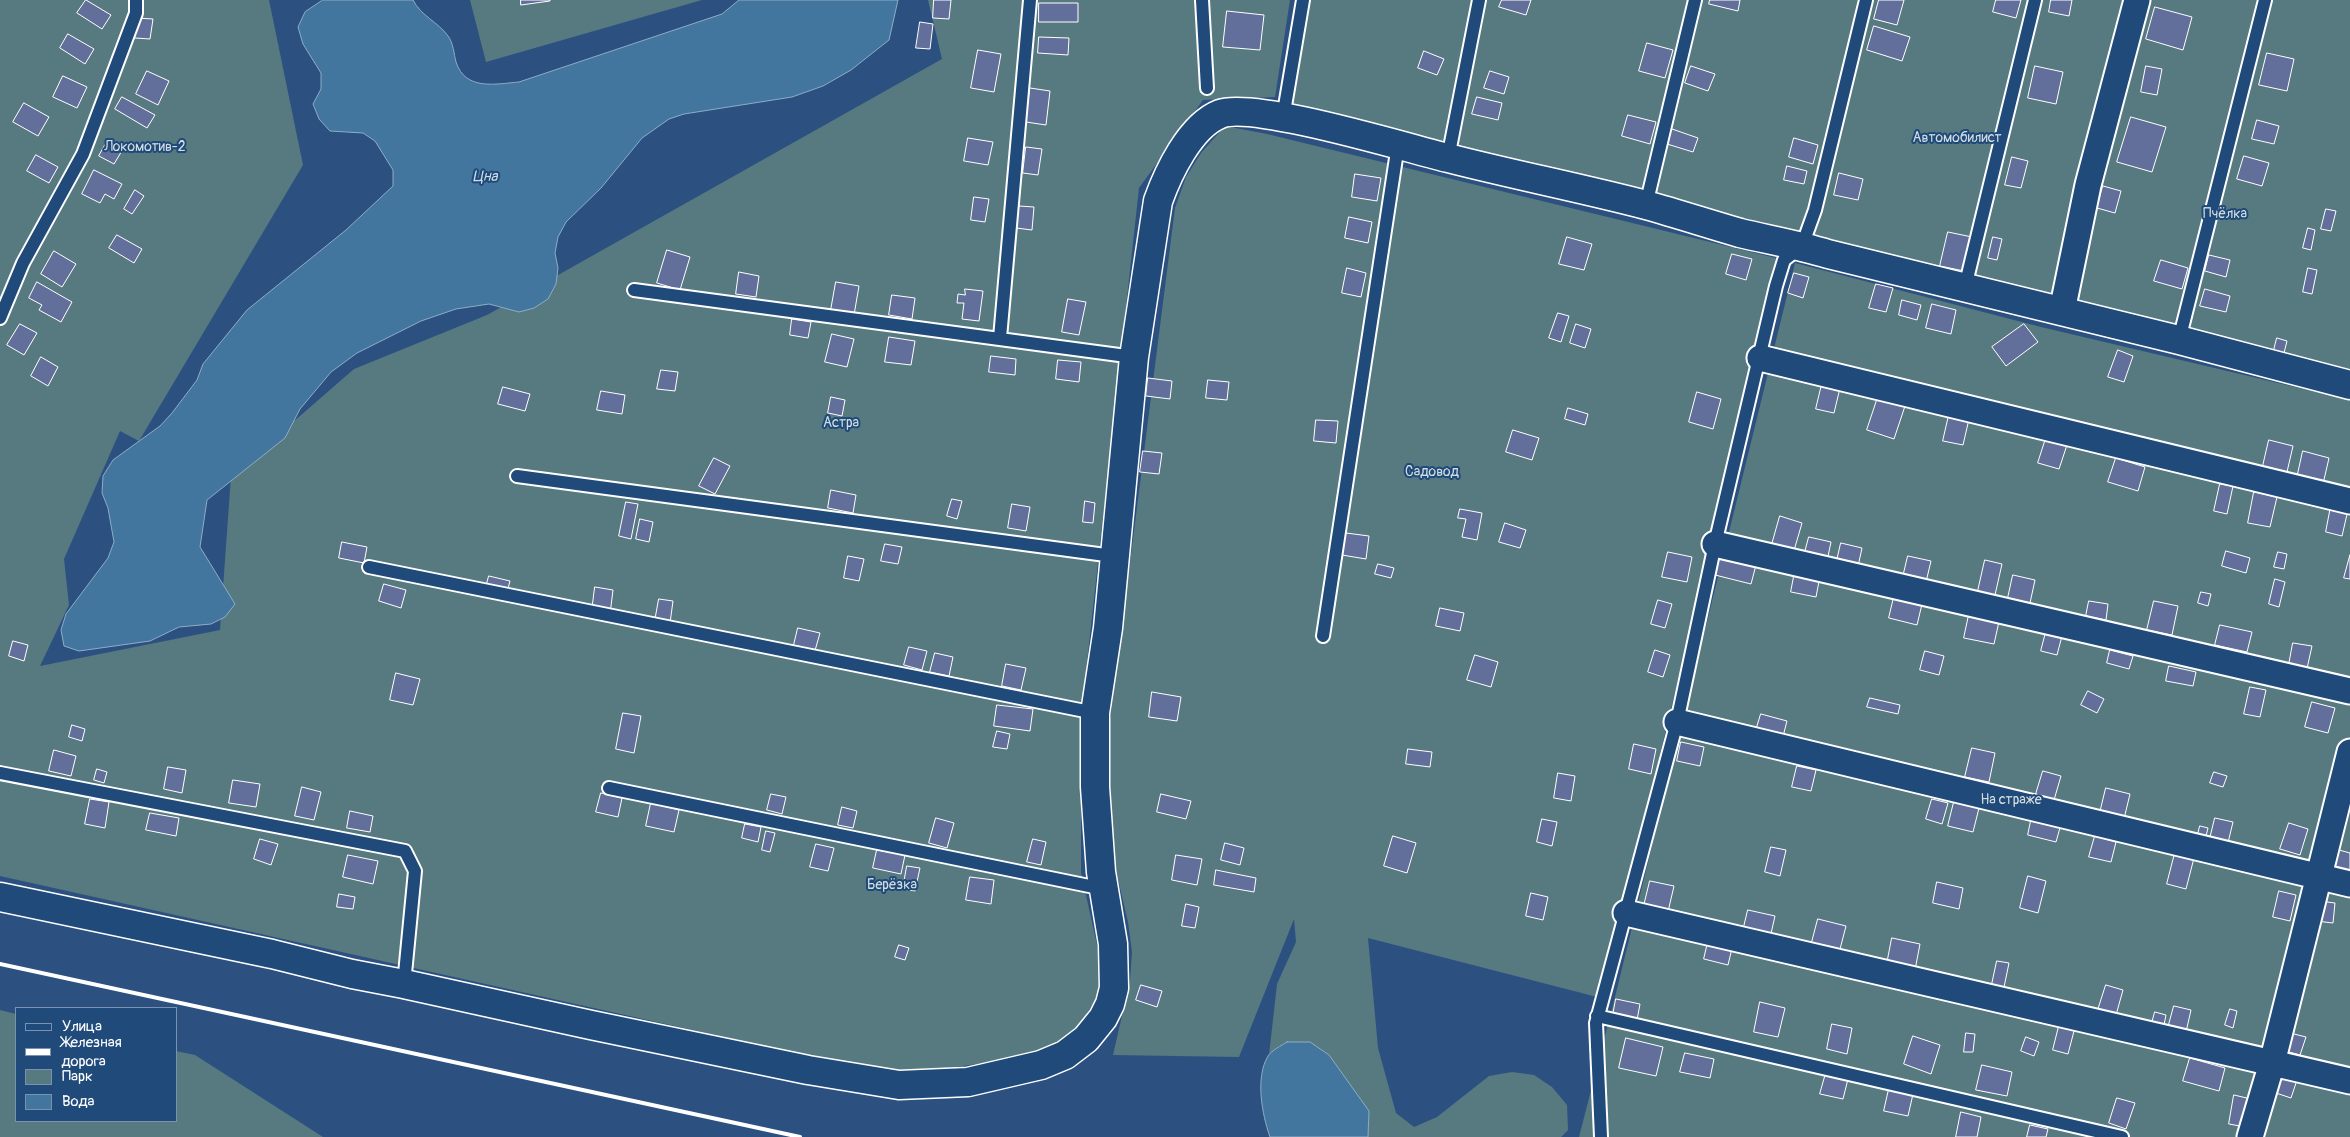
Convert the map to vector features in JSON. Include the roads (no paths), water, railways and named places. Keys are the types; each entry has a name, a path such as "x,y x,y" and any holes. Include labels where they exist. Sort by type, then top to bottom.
{"street":[{"path":"2062,311 2088,185 2137,0"},
{"path":"0,897 272,954 352,974 600,1027 817,1071 899,1085 968,1082 1041,1065 1065,1054 1086,1039 1103,1018 1110,1004 1114,988 1113,944 1104,889 1095,787 1095,713 1108,628 1113,556 1134,357 1158,201 1166,179 1178,157 1206,123 1220,114 1246,112 1282,118 1398,145 1646,205 1741,233 1802,246 2179,340 2350,385"},
{"path":"1760,358 2350,502"},
{"path":"1715,544 2350,691"},
{"path":"1677,722 2350,884"},
{"path":"2250,1137 2272,1063 2317,876 2350,752"},
{"path":"1626,913 2350,1081"}],"lane":[{"path":"0,318 23,263 83,154 136,13 136,0"},
{"path":"1000,338 1030,0"},
{"path":"1202,0 1207,88"},
{"path":"1282,118 1303,0"},
{"path":"1448,158 1479,0"},
{"path":"1646,205 1695,0"},
{"path":"1601,1137 1597,1016 1677,722 1715,544 1784,260 1802,246 1815,210 1866,0"},
{"path":"1965,287 2035,0"},
{"path":"2179,340 2265,0"},
{"path":"1323,636 1398,145"},
{"path":"634,290 1134,357"},
{"path":"517,476 1113,556"},
{"path":"369,566 1095,713"},
{"path":"0,773 405,851 415,871 404,984"},
{"path":"609,788 1104,889"},
{"path":"1597,1016 2122,1137"}],"water":[{"name":"Цна","path":"323,0 413,0 416,6 444,31 450,39 456,62 466,78 482,84 491,84 519,82 722,14 739,0 898,0 889,40 851,70 823,86 792,97 684,114 669,119 642,138 601,188 566,222 558,237 555,253 558,268 556,284 548,299 534,308 519,312 489,304 456,309 421,321 357,353 331,372 300,409 285,438 207,500 200,547 235,604 225,617 211,624 179,627 150,641 79,651 64,646 61,630 66,614 108,558 114,542 108,508 102,493 103,476 113,460 160,426 172,413 197,380 203,364 247,310 346,230 393,186 393,170 375,141 363,133 330,131 319,119 313,104 321,89 321,73 303,44 298,27 305,12"},
{"path":"1287,1042 1310,1042 1329,1055 1369,1111 1368,1137 1270,1137 1262,1107 1262,1075 1268,1056"}],"railway":[{"path":"0,964 800,1137"}],"park label":[{"name":"Автомобилист","path":"1957,138"},
{"name":"Локомотив-2","path":"145,147"},
{"name":"Пчёлка","path":"2225,214"},
{"name":"Астра","path":"841,423"},
{"name":"Садовод","path":"1432,472"},
{"name":"На страже","path":"2011,800"},
{"name":"Берёзка","path":"892,885"}]}
